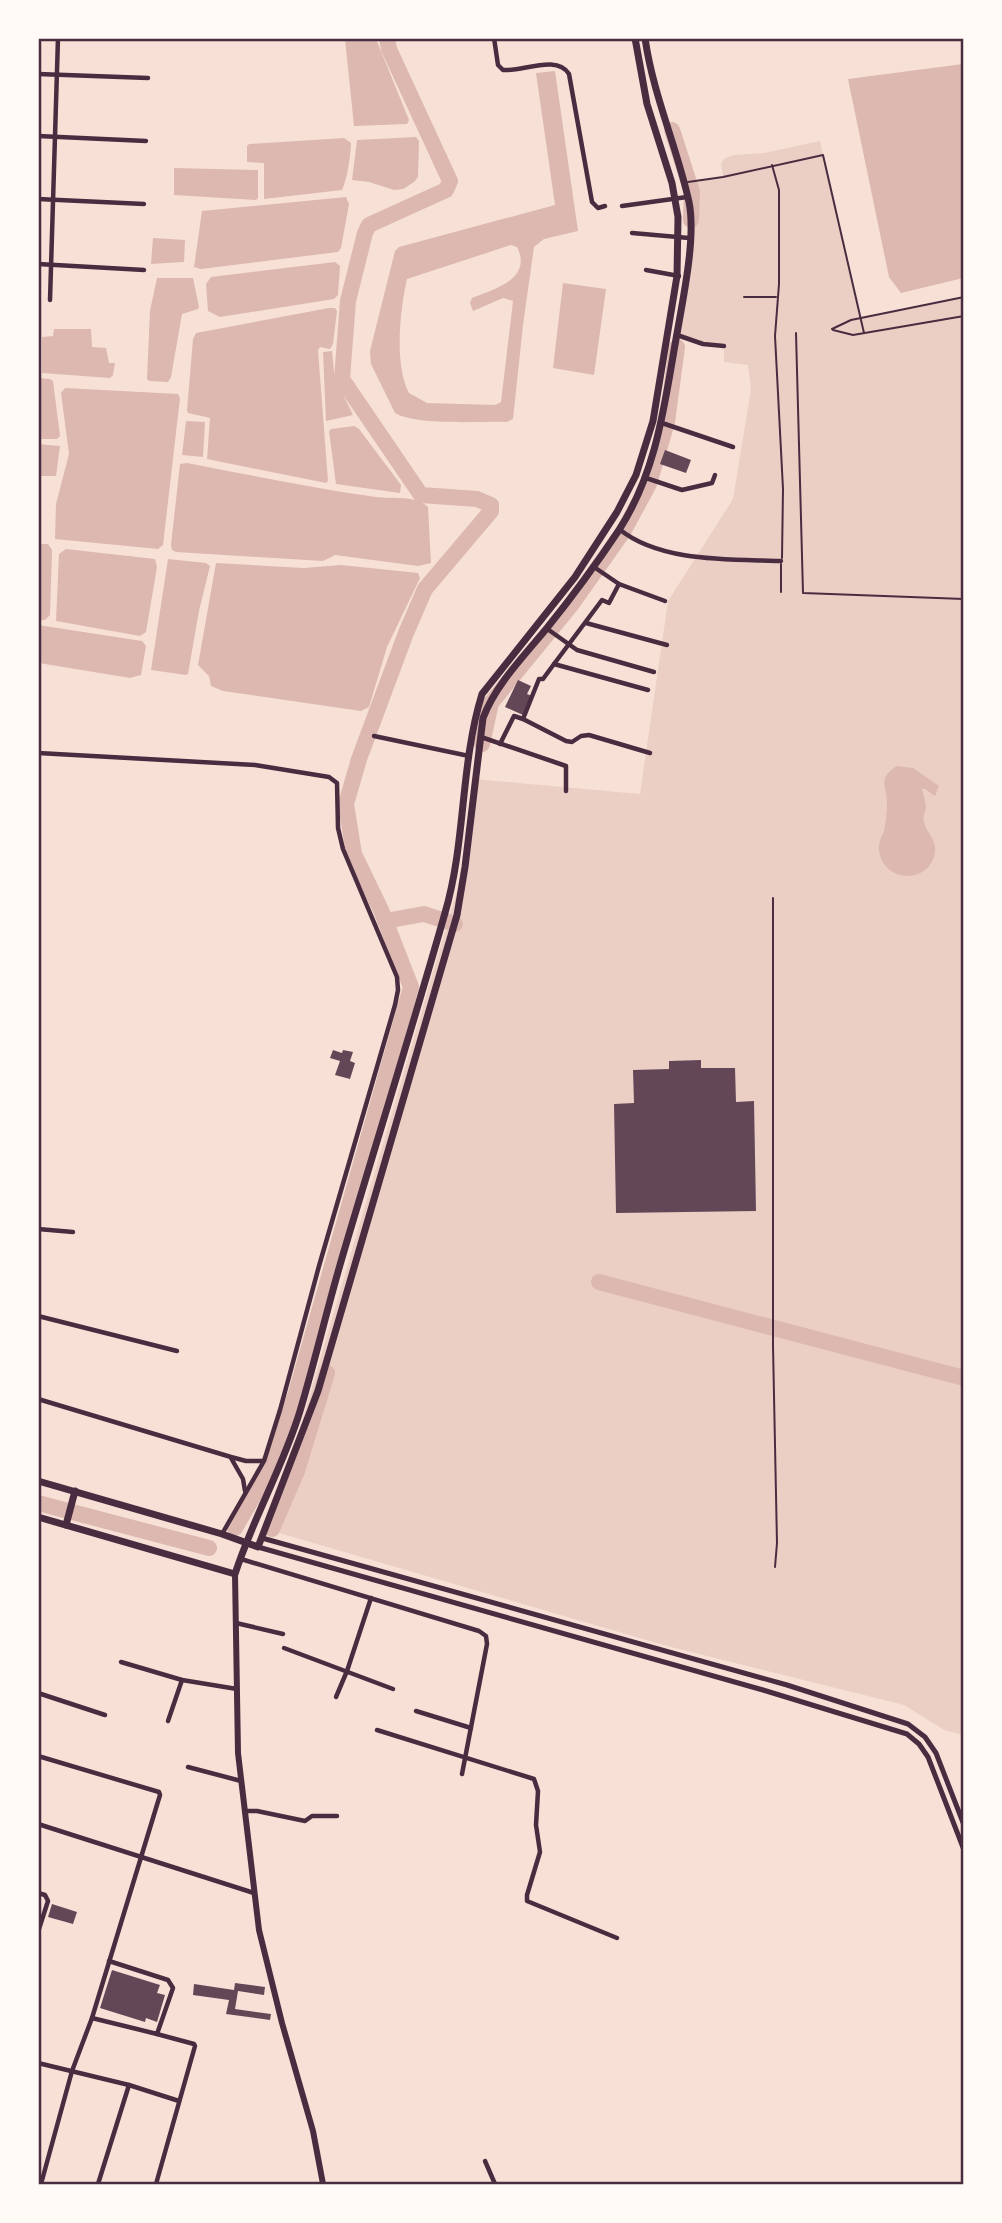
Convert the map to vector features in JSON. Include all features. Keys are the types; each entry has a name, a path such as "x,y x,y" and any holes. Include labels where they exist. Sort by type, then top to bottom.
{"main road":[{"path":"323,2185 316,2142 263,1947 255,1893 239,1754 235,1574 273,1485 299,1412 331,1294 446,912 462,818 469,756 482,694 556,601 617,512 636,475 653,421 677,276 678,217 673,183 647,104 635,38"},
{"path":"38,1480 258,1547 318,1391 457,915 483,738 479,717 623,532 626,517 648,479 664,423 686,277 690,210 688,183 653,82 645,38"},
{"path":"667,333 678,335"},
{"path":"660,380 670,380"},
{"path":"653,421 664,423"},
{"path":"636,475 648,479"},
{"path":"617,512 626,517"},
{"path":"585,561 594,568"},
{"path":"434,950 445,952"},
{"path":"331,1294 345,1298"},
{"path":"66,1524 74,1492"},
{"path":"38,1517 235,1574"},
{"path":"250,1534 261,1538"}],"street":[{"path":"50,300 58,38"},
{"path":"494,38 498,65 503,70 543,65 566,69 592,202 598,208 605,206"},
{"path":"38,74 148,78"},
{"path":"38,135 146,141"},
{"path":"622,206 687,197"},
{"path":"38,199 144,204"},
{"path":"632,233 690,238"},
{"path":"38,264 144,270"},
{"path":"646,270 686,277"},
{"path":"678,335 703,344 724,346"},
{"path":"664,423 733,447"},
{"path":"648,479 682,490 712,482 715,475"},
{"path":"623,532 653,548 709,558 782,561"},
{"path":"594,568 619,584 665,601"},
{"path":"523,719 539,679 543,679 569,646 601,600 609,603 619,584"},
{"path":"586,623 667,645"},
{"path":"548,630 569,646 602,659 654,672"},
{"path":"554,664 648,690"},
{"path":"500,744 514,716 566,741 572,742 581,736 589,735 650,753"},
{"path":"374,736 469,756"},
{"path":"483,738 566,766 566,791"},
{"path":"38,753 255,765 319,774 334,780 337,783 338,828 343,849 397,977 398,990 264,1461 222,1534"},
{"path":"38,1229 73,1232"},
{"path":"38,1316 177,1351"},
{"path":"38,1399 230,1457 246,1461 264,1461"},
{"path":"230,1457 243,1479 245,1491"},
{"path":"261,1538 787,1685 908,1724 925,1737 936,1753 964,1825"},
{"path":"258,1547 763,1690 907,1734 919,1744 928,1757 964,1850"},
{"path":"240,1559 479,1631 486,1636 487,1644 462,1774"},
{"path":"336,1698 370,1598"},
{"path":"236,1623 283,1634"},
{"path":"284,1648 394,1689"},
{"path":"121,1662 182,1680 237,1689"},
{"path":"168,1721 182,1680"},
{"path":"38,1693 104,1715"},
{"path":"416,1711 471,1728"},
{"path":"377,1730 534,1779 537,1783 536,1825 541,1852 527,1901 617,1938"},
{"path":"38,1756 159,1792 160,1795 92,2018 72,2071 41,2185"},
{"path":"188,1767 242,1782"},
{"path":"246,1811 305,1821 312,1816 337,1816"},
{"path":"38,1825 255,1893"},
{"path":"38,1893 44,1895 48,1901 38,1932"},
{"path":"109,1961 171,1983 173,1988 157,2034"},
{"path":"92,2018 195,2046 156,2185"},
{"path":"38,2063 129,2085 179,2101"},
{"path":"99,2185 129,2085"},
{"path":"485,2161 495,2185"}],"lane":[{"path":"688,183 823,155 864,333"},
{"path":"772,166 779,190 775,336 783,489 781,592"},
{"path":"744,297 777,297"},
{"path":"964,297 860,318 832,329 853,335 964,316"},
{"path":"796,333 803,593 964,599"},
{"path":"773,898 772,1346 777,1543 775,1567"}],"shaded area":[{"path":"345,39 376,39 409,120 407,124 354,126"},
{"path":"963,64 963,278 901,293 889,277 848,79"},
{"path":"555,71 578,231 544,239 534,247 513,419 507,422 449,422 405,417 395,413 371,364 370,351 395,251 399,247 555,205 536,73","holes":["511,245 517,247 521,258 516,275 500,286 472,298 470,303 473,311 503,298 513,301 501,402 495,405 427,403 409,393 401,368 400,353 402,306 407,279"]},
{"path":"416,137 419,141 418,177 414,182 403,189 394,190 352,180 357,140"},
{"path":"344,138 351,143 342,190 264,199 264,163 247,162 249,144"},
{"path":"820,141 860,318 963,297 963,1735 944,1730 904,1705 667,1646 265,1529 289,1466 465,863 475,779 640,794 668,601 733,499 751,389 748,365 724,362 724,346 703,344 677,335 690,221 685,183 723,177 721,163 725,158 734,155 764,153"},
{"path":"174,168 258,170 258,198 174,195"},
{"path":"346,197 349,204 338,252 201,269 194,267 202,211"},
{"path":"153,238 185,240 184,262 151,264"},
{"path":"335,262 340,266 338,295 334,299 220,317 208,311 206,284 211,277"},
{"path":"157,278 193,278 199,307 182,314 168,382 147,379 150,311"},
{"path":"563,283 606,289 594,375 553,368"},
{"path":"335,308 337,311 333,344 330,349 320,347 318,350 328,481 326,483 207,459 210,418 188,413 187,410 193,339 196,333"},
{"path":"54,329 91,329 92,347 106,348 109,363 115,363 113,375 110,378 42,373 42,337 53,336"},
{"path":"332,351 334,372 353,415 326,421 323,352"},
{"path":"38,378 53,381 60,436 57,439 39,439"},
{"path":"65,388 178,394 180,398 163,545 158,549 55,539 56,504 69,454 61,393"},
{"path":"186,421 205,422 203,457 182,455"},
{"path":"354,426 401,485 400,493 336,484 329,431"},
{"path":"38,444 60,446 56,476 39,476"},
{"path":"187,463 328,490 404,498 423,503 428,507 431,563 418,566 335,555 323,561 176,552 171,545 180,464"},
{"path":"39,544 48,544 52,550 50,615 45,620 39,620"},
{"path":"66,549 155,559 157,567 146,632 140,636 56,621 59,554"},
{"path":"168,559 206,563 210,566 186,675 151,670"},
{"path":"216,563 304,568 341,565 418,573 420,578 387,647 369,707 361,711 223,691 211,686 209,676 198,665"},
{"path":"38,625 142,641 146,646 141,675 130,678 39,663"},
{"path":"897,766 913,768 939,786 935,796 922,789 926,806 923,818 935,848 932,862 925,870 908,876 890,870 879,851 887,813 885,778"}],"building":[{"path":"665,450 691,460 686,473 660,464"},
{"path":"518,680 531,686 527,694 532,696 523,715 505,707"},
{"path":"333,1050 353,1052 350,1061 355,1063 350,1079 335,1075 340,1061 330,1058"},
{"path":"701,1060 701,1068 735,1068 736,1102 754,1101 756,1211 616,1213 614,1104 634,1103 633,1070 669,1069 669,1061"},
{"path":"52,1904 77,1912 73,1924 48,1917"},
{"path":"112,1970 160,1985 157,1993 165,1995 157,2022 146,2018 145,2022 100,2008"},
{"path":"235,1983 265,1987 264,1995 238,1991 235,2009 271,2014 270,2020 226,2014 229,2000 193,1995 194,1984 234,1990"}],"waterway":[{"path":"235,1528 271,1466 296,1393 411,987 381,910 354,854 346,804 359,759 425,589 491,511 491,505 477,499 421,495 342,379 348,301 369,225 446,190 450,181 389,49 387,38"},
{"path":"672,130 692,192 691,220"},
{"path":"482,744 491,703 572,604 623,532 649,484 667,422 677,347"},
{"path":"385,921 424,914 455,924"},
{"path":"599,1282 964,1378"},
{"path":"272,1529 297,1471 327,1373"},
{"path":"38,1503 209,1548"}]}
